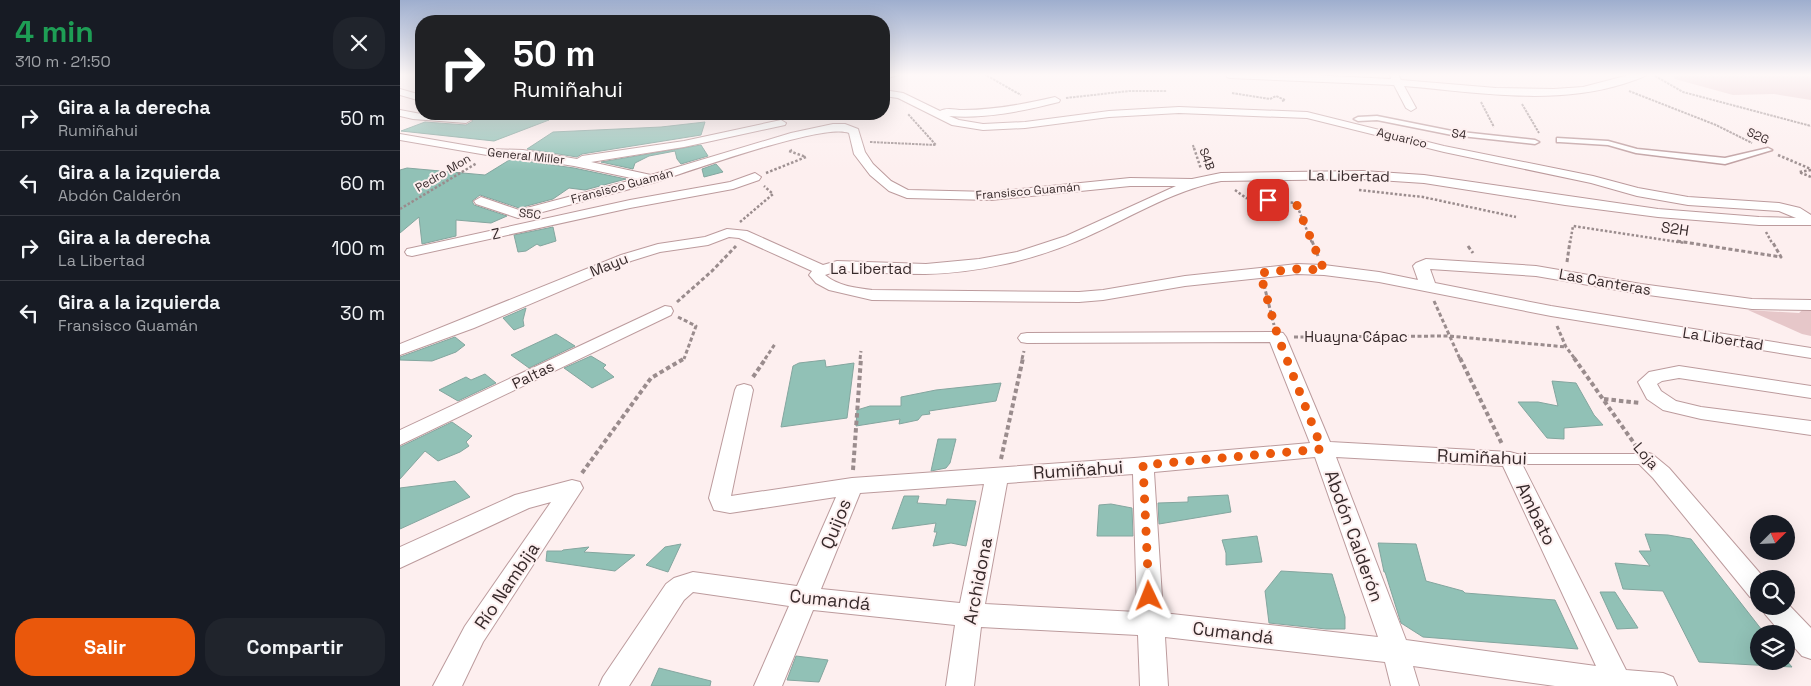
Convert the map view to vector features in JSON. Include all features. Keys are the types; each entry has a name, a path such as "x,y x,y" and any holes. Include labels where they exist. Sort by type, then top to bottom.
{"street":[{"name":"Aguarico","path":"921,106 956,124 983,127 1025,125 1109,114 1179,110 1302,114 1444,148 1593,180 1637,192 1688,201 1779,207 1807,214"},
{"path":"928,110 971,113 1027,106"},
{"path":"400,113 415,116"},
{"name":"S4","path":"1358,119 1377,118 1452,133 1535,142"},
{"path":"574,162 684,144 780,123"},
{"name":"Fransisco Guamán","path":"518,214 651,179 780,139 845,127 854,131 860,154 878,176 897,191 908,194 991,196 1130,182 1200,180"},
{"name":"General Miller","path":"400,137 574,162 651,179"},
{"path":"1560,140 1608,143 1636,151 1683,158 1725,161 1768,150"},
{"name":"La Libertad","path":"1807,214 1808,219 1806,222 1759,221 1658,213 1424,179 1362,175 1221,177 1200,180 1071,239 1020,256 979,264 926,269 846,266 821,270 817,274 821,280 843,289 872,295 1016,297 1103,295 1185,281 1296,269 1324,270 1379,276 1551,311 1811,353"},
{"path":"581,216 630,204 733,185 755,177"},
{"name":"S5C","path":"481,201 518,214 581,216"},
{"name":"Z","path":"412,252 581,216"},
{"path":"729,238 742,234 821,270"},
{"name":"Mayu","path":"400,350 468,324 626,258 658,248 729,238"},
{"name":"Las Canteras","path":"1428,286 1421,266 1426,264 1536,271 1641,289 1743,302 1811,305"},
{"name":"Paltas","path":"400,438 665,311"},
{"path":"1027,338 1278,337"},
{"name":"Abdón Calderón","path":"1278,337 1322,449 1396,651 1405,686"},
{"path":"1811,392 1679,372 1656,376 1647,382 1654,395 1670,406 1701,413 1811,428"},
{"name":"Rumiñahui","path":"744,390 720,498 722,504 730,505 852,486 1143,465 1322,449 1510,459"},
{"name":"Ambato","path":"1510,459 1619,684"},
{"name":"Loja","path":"1645,459 1661,473 1750,579"},
{"path":"1143,465 1154,686"},
{"name":"Archidona","path":"960,686 997,476"},
{"name":"Quijos","path":"768,686 852,486"},
{"path":"400,558 523,501 572,488"},
{"name":"Río Nambija","path":"447,686 474,634 572,488"},
{"name":"Cumandá","path":"613,686 675,592 683,585 693,582 805,598 971,615 1150,624 1396,651 1619,684 1663,686"},
{"path":"1782,615 1811,647"}],"lane":[{"name":"Rumiñahui","path":"1510,459 1645,459"}],"path":[{"path":"1482,106 1500,139"},
{"path":"1523,106 1539,130 1540,140 1535,142"},
{"name":"S2G","path":"1664,106 1716,126 1811,170"},
{"path":"1736,106 1811,126"},
{"path":"855,135 873,143 936,145 908,114 928,110"},
{"name":"S4B","path":"1192,145 1200,180"},
{"path":"572,488 650,378 684,360 696,326 665,311 712,270 740,242 729,238 773,194 755,177 806,157 789,151 796,149"},
{"name":"Pedro Mon","path":"400,209 495,152"},
{"name":"S2G","path":"1811,170 1799,172 1811,177"},
{"path":"1234,186 1236,192 1246,198 1296,203 1324,270"},
{"path":"1359,190 1423,197 1516,217"},
{"name":"S2H","path":"1566,275 1573,226 1781,256 1759,221"},
{"path":"1260,273 1278,337"},
{"path":"1428,286 1449,336 1510,459"},
{"name":"Loja","path":"1551,311 1566,347 1645,459"},
{"name":"Huayna Cápac","path":"1278,337 1449,336 1566,347"},
{"path":"997,476 1027,338"},
{"path":"744,390 775,344"},
{"name":"Quijos","path":"852,486 861,351"}],"shaded area":[{"path":"1811,302 1811,336 1802,334 1748,310 1799,313"}],"building":[{"path":"472,120 549,120 494,141 401,131 425,122 466,125 473,121"},
{"path":"705,122 701,135 582,154 577,157 527,149 553,132 661,127"},
{"path":"701,145 708,156 681,164 677,159 675,151 649,156 635,163 633,169 601,162"},
{"path":"511,159 574,168 626,179 585,190 569,188 553,199 519,208 480,195 472,201 474,205 507,216 491,223 456,220 456,236 422,244 419,217 400,233 400,170 407,168 485,175"},
{"path":"716,164 723,172 704,177 702,169"},
{"path":"553,227 556,241 540,246 537,244 526,251 518,252 514,235"},
{"path":"526,308 523,320 524,326 514,330 503,318"},
{"path":"556,334 575,346 529,368 511,355"},
{"path":"455,337 465,345 456,352 432,361 400,360 400,357"},
{"path":"591,356 606,365 603,368 614,377 592,388 564,368"},
{"path":"825,360 826,367 854,363 847,418 781,427 793,366 799,363"},
{"path":"485,374 496,383 458,401 439,390 466,377 471,380"},
{"path":"1552,381 1576,383 1594,415 1603,425 1564,428 1564,439 1547,438 1518,402 1538,402 1558,406"},
{"path":"1001,383 996,401 929,411 930,414 922,415 918,420 899,424 900,419 856,426 857,410 870,406 901,406 901,397 936,390"},
{"path":"452,422 472,436 466,442 469,446 438,461 425,451 400,479 400,447"},
{"path":"938,439 956,439 950,463 946,468 931,471"},
{"path":"455,481 470,497 400,529 400,488"},
{"path":"1228,495 1231,512 1159,524 1158,503 1188,502 1188,497"},
{"path":"904,496 919,496 917,503 946,505 947,499 976,501 966,546 951,543 933,546 937,532 934,532 936,523 892,529"},
{"path":"1111,504 1132,508 1133,536 1097,536 1099,505"},
{"path":"1645,534 1691,539 1758,625 1750,625 1750,665 1699,662 1663,591 1623,589 1615,563 1650,566 1639,551 1651,551"},
{"path":"1257,536 1262,562 1226,565 1226,553 1222,540"},
{"path":"1378,543 1416,544 1426,581 1465,593 1555,600 1578,649 1423,637 1401,623 1384,572"},
{"path":"681,544 668,572 646,565 665,547"},
{"path":"589,547 584,552 635,555 615,571 546,561 547,551"},
{"path":"1281,571 1332,574 1345,617 1345,629 1269,623 1265,591"},
{"path":"1600,592 1615,592 1638,628 1617,629"},
{"path":"796,656 828,660 819,682 787,680"},
{"path":"659,668 711,681 710,686 651,686"}],"route":[{"path":"1149,596 1143,465 1322,449 1278,337 1260,273 1296,269 1324,270 1296,203 1268,200"}]}
